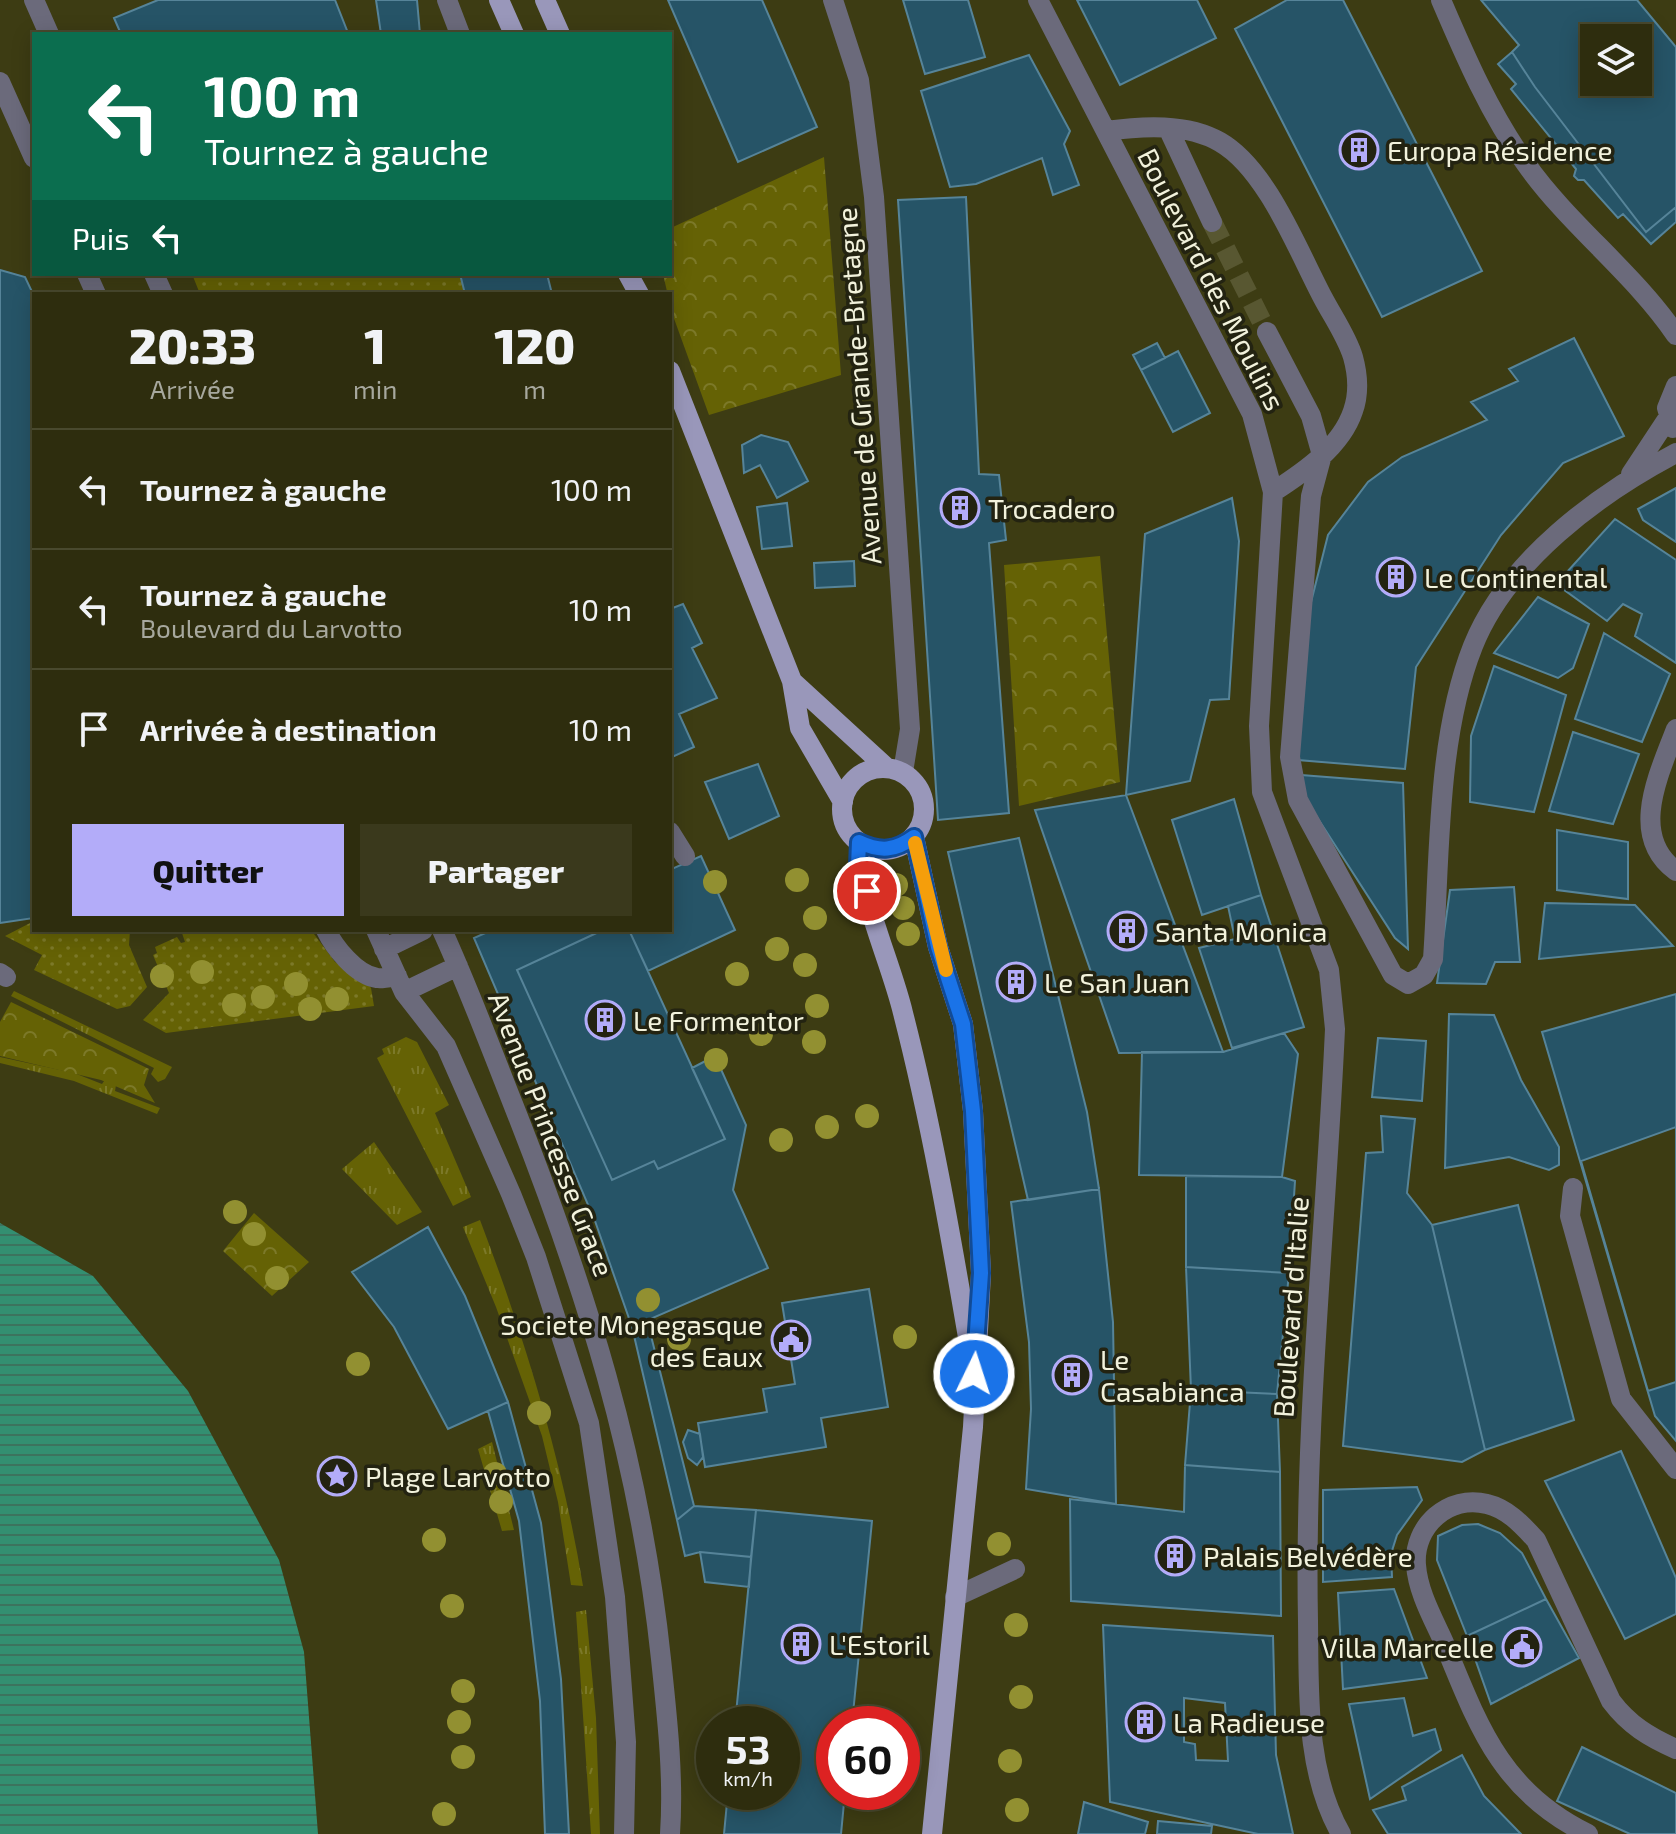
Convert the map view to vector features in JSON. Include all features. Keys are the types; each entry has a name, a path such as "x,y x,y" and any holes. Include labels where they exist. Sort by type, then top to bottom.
{"main road":[{"path":"499,0 513,32"},
{"path":"545,0 559,32"},
{"path":"672,376 792,681 800,728 843,802 843,817 859,842 873,849 887,850 914,837 923,820 924,801 917,784 895,770 792,681"},
{"path":"843,802 859,776 872,769 895,770"},
{"path":"914,837 938,947 963,1024 972,1096 981,1273 932,1834"},
{"path":"859,842 858,866 891,965 930,1120 974,1374"}],"street":[{"path":"34,0 48,32"},
{"path":"447,0 459,32"},
{"name":"Avenue de Grande-Bretagne","path":"833,0 859,80 874,197 910,729 895,770"},
{"name":"Boulevard des Moulins","path":"1038,0 1252,414 1270,469 1273,492 1259,726 1262,792"},
{"path":"1441,0 1493,112 1527,165 1673,326"},
{"path":"0,82 32,154"},
{"path":"1168,128 1212,222"},
{"path":"1106,131 1168,128 1208,136 1247,165 1277,213 1352,354 1358,386 1354,409 1336,441 1273,492"},
{"path":"1267,332 1311,416 1322,455 1311,496 1290,757 1298,800 1393,975 1408,984 1424,975 1433,959 1447,767 1455,710 1473,646 1506,590 1573,517 1626,480 1676,453"},
{"path":"1626,480 1672,424 1669,397 1675,384"},
{"path":"1676,729 1654,786 1649,822 1655,852 1676,871"},
{"name":"Boulevard d'Italie","path":"1262,792 1329,970 1335,1029 1306,1481 1312,1736 1324,1795 1341,1834"},
{"path":"672,835 685,856"},
{"path":"327,932 332,943 356,966 376,978 400,984 458,966"},
{"path":"413,932 380,939 400,984 446,1046 511,1194 536,1257 589,1423 615,1597 626,1742 624,1834"},
{"name":"Avenue Princesse Grace","path":"443,932 560,1225 620,1416 645,1530 654,1590 666,1703 670,1834"},
{"path":"1573,1188 1570,1216 1621,1399 1676,1469"},
{"path":"1588,1834 1533,1800 1511,1777 1481,1732 1420,1585 1418,1540 1427,1524 1444,1510 1465,1503 1486,1503 1504,1510 1520,1523 1536,1540 1611,1701 1624,1717 1647,1736 1676,1749"},
{"path":"955,1597 1015,1569"}],"green space":[{"path":"824,157 841,375 709,415 672,313 672,292 667,292 663,276 672,276 673,227"},
{"path":"193,276 460,276 464,292 199,292"},
{"path":"1100,556 1120,782 1019,806 1004,565"},
{"path":"32,922 32,932 130,932 129,945 147,987 130,1006 117,1009 34,970 42,955 5,936"},
{"path":"182,932 312,932 335,962 366,981 371,988 374,1006 166,1033 143,1020 169,993 153,955 157,953 155,947 177,937 181,943 185,942"},
{"path":"14,991 172,1067 165,1079 158,1082 151,1074 154,1068 11,996"},
{"path":"11,1002 149,1069 144,1085 155,1103 101,1080 0,1056 0,1022"},
{"path":"406,1037 417,1042 449,1105 435,1113 471,1197 453,1206 377,1058 384,1054 382,1049"},
{"path":"0,1057 74,1073 102,1084 107,1077 116,1085 115,1091 160,1108 157,1114 74,1081 0,1063"},
{"path":"374,1142 422,1212 397,1225 342,1169"},
{"path":"254,1213 309,1262 272,1296 223,1251"},
{"path":"480,1220 512,1310 553,1446 583,1586 571,1585 558,1502 542,1436 496,1307 463,1227"},
{"path":"492,1442 514,1530 502,1531 478,1449"},
{"path":"586,1610 596,1718 600,1834 591,1834 576,1612"}],"shaded area":[{"path":"0,1223 93,1276 188,1391 279,1560 304,1652 318,1834 0,1834"}],"building":[{"path":"158,0 335,0 348,32 120,32 114,18"},
{"path":"376,0 417,0 420,32 381,32"},
{"path":"668,0 762,0 817,127 738,162"},
{"path":"903,0 968,0 985,57 925,74"},
{"path":"1077,0 1197,0 1216,38 1120,85"},
{"name":"Europa Résidence","path":"1287,0 1343,0 1482,271 1382,317 1235,29"},
{"path":"1481,0 1637,0 1676,47 1676,207 1646,232 1535,87 1512,52 1519,45"},
{"path":"1512,52 1535,87 1646,232 1676,207 1676,222 1651,244 1623,214 1618,218 1584,180 1574,176 1576,169 1511,89 1516,84 1498,64"},
{"path":"1029,55 1070,131 1064,144 1079,185 1053,195 1042,158 976,184 950,187 921,91"},
{"name":"Trocadero","path":"966,197 979,474 999,475 1006,540 989,543 1009,813 938,820 898,200"},
{"path":"0,270 25,277 32,292 32,918 0,923"},
{"path":"460,276 548,276 552,292 464,292"},
{"name":"Le Continental","path":"1574,338 1624,436 1563,463 1501,535 1416,667 1405,769 1298,760 1307,618 1328,535 1368,482 1402,457 1487,420 1471,402 1518,381 1509,369"},
{"path":"1157,343 1165,358 1141,370 1133,355"},
{"path":"1178,351 1210,413 1173,432 1141,370"},
{"path":"761,435 788,442 808,481 777,498 760,465 744,473 742,445"},
{"path":"1676,488 1676,542 1643,520 1638,509"},
{"path":"1232,498 1239,541 1229,699 1210,700 1190,781 1126,795 1145,534"},
{"path":"787,503 792,546 762,549 757,507"},
{"path":"1615,519 1676,560 1676,663 1635,636 1642,614 1623,604 1607,621 1556,584"},
{"path":"854,561 855,586 815,588 814,563"},
{"path":"1538,597 1589,624 1573,668 1558,678 1494,653"},
{"path":"683,604 702,643 692,648 717,698 679,714 694,747 672,757 672,608"},
{"path":"1604,633 1670,674 1642,742 1575,719"},
{"path":"1494,666 1566,695 1534,812 1470,802 1471,736"},
{"path":"1573,732 1639,754 1613,824 1549,811"},
{"path":"758,764 779,816 729,839 705,782"},
{"path":"1301,775 1403,783 1408,949 1395,938 1304,797"},
{"name":"Santa Monica","path":"1126,795 1223,1052 1119,1053 1035,810"},
{"path":"1234,799 1261,895 1202,915 1172,820"},
{"path":"1557,830 1628,842 1628,899 1557,890"},
{"name":"Le San Juan","path":"1019,838 1087,1112 1099,1189 1028,1200 948,852"},
{"path":"701,856 735,930 648,971 630,932 672,932 672,869"},
{"path":"1514,887 1520,962 1495,962 1486,984 1437,983 1450,890"},
{"path":"1261,895 1304,1027 1232,1048 1199,948 1235,939 1228,906"},
{"path":"1545,903 1635,905 1673,946 1539,959"},
{"path":"488,932 599,932 517,970 612,1180 654,1161 658,1169 725,1139 692,1068 715,1056 746,1125 733,1190 768,1268 632,1327 595,1221 474,938"},
{"name":"Le Formentor","path":"599,932 630,932 725,1139 658,1169 654,1161 612,1180 517,970"},
{"path":"1676,994 1676,1441 1655,1416 1542,1032"},
{"path":"1449,1014 1494,1015 1521,1080 1559,1147 1559,1165 1549,1170 1509,1157 1445,1168"},
{"path":"1284,1033 1298,1054 1282,1177 1139,1175 1142,1052 1223,1052"},
{"path":"1378,1038 1426,1041 1422,1101 1372,1097"},
{"path":"1381,1116 1415,1119 1407,1193 1432,1225 1485,1450 1462,1462 1343,1446 1366,1153 1383,1152"},
{"path":"1676,1127 1676,1382 1648,1391 1581,1161"},
{"path":"1186,1176 1282,1177 1295,1181 1289,1273 1186,1267"},
{"name":"Le Casabianca","path":"1099,1189 1113,1322 1116,1504 1026,1489 1031,1409 1029,1342 1011,1202"},
{"path":"1518,1205 1574,1420 1485,1450 1432,1225"},
{"path":"428,1227 465,1296 508,1402 448,1429 394,1327 352,1272"},
{"path":"1186,1267 1289,1273 1277,1394 1191,1390"},
{"path":"869,1289 888,1407 821,1418 826,1447 705,1467 698,1423 767,1412 763,1389 795,1384 782,1303"},
{"path":"647,1320 694,1506 677,1520 632,1327"},
{"path":"1191,1390 1277,1394 1280,1472 1185,1465"},
{"path":"508,1402 541,1523 561,1679 569,1834 545,1834 540,1701 519,1521 488,1411"},
{"path":"688,1430 700,1434 703,1457 697,1465 688,1458 683,1442"},
{"path":"1621,1451 1676,1578 1676,1614 1625,1639 1545,1481"},
{"name":"Palais Belvédère","path":"1185,1465 1280,1472 1281,1616 1071,1601 1070,1499 1184,1512"},
{"path":"1417,1487 1422,1500 1397,1535 1391,1554 1392,1577 1323,1582 1323,1490"},
{"path":"694,1506 756,1510 751,1557 700,1552 685,1556 677,1520"},
{"name":"L'Estoril","path":"756,1510 872,1521 854,1706 816,1706 816,1810 843,1810 841,1834 724,1834 726,1810 800,1810 800,1706 737,1706"},
{"path":"1478,1524 1500,1533 1522,1553 1546,1599 1467,1636 1437,1560 1438,1536 1462,1525"},
{"path":"700,1552 751,1557 749,1587 705,1582"},
{"path":"1394,1589 1427,1678 1343,1689 1338,1593"},
{"name":"Villa Marcelle","path":"1546,1599 1579,1658 1491,1704 1467,1636"},
{"name":"La Radieuse","path":"1103,1625 1273,1636 1276,1755 1293,1834 1258,1834 1110,1802","holes":["1184,1698 1225,1703 1228,1761 1196,1760 1195,1744 1184,1742"]},
{"path":"1404,1698 1413,1736 1435,1729 1441,1750 1370,1799 1349,1704"},
{"path":"1582,1747 1676,1793 1676,1834 1630,1834 1557,1801"},
{"path":"1462,1755 1484,1796 1521,1834 1388,1834 1373,1810 1406,1800 1402,1787"},
{"path":"1084,1802 1148,1822 1145,1834 1078,1834"},
{"path":"1158,1821 1212,1826 1211,1834 1157,1834"}],"tunnel":[{"path":"1212,222 1267,332"}],"slow traffic":[{"path":"915,843 946,970"}],"place":[{"name":"Europa Résidence","path":"1359,150"},
{"name":"Trocadero","path":"960,508"},
{"name":"Le Continental","path":"1396,577"},
{"name":"Santa Monica","path":"1127,931"},
{"name":"Le San Juan","path":"1016,982"},
{"name":"Le Formentor","path":"605,1020"},
{"name":"Societe Monegasque des Eaux","path":"791,1340"},
{"name":"Le Casabianca","path":"1072,1375"},
{"name":"Plage Larvotto","path":"337,1476"},
{"name":"Palais Belvédère","path":"1175,1556"},
{"name":"L'Estoril","path":"801,1644"},
{"name":"Villa Marcelle","path":"1522,1647"},
{"name":"La Radieuse","path":"1145,1722"}],"route":[{"path":"867,891 858,866 859,842 873,849 887,850 902,846 914,837 938,947 963,1024 973,1111 981,1273 974,1374"}]}
